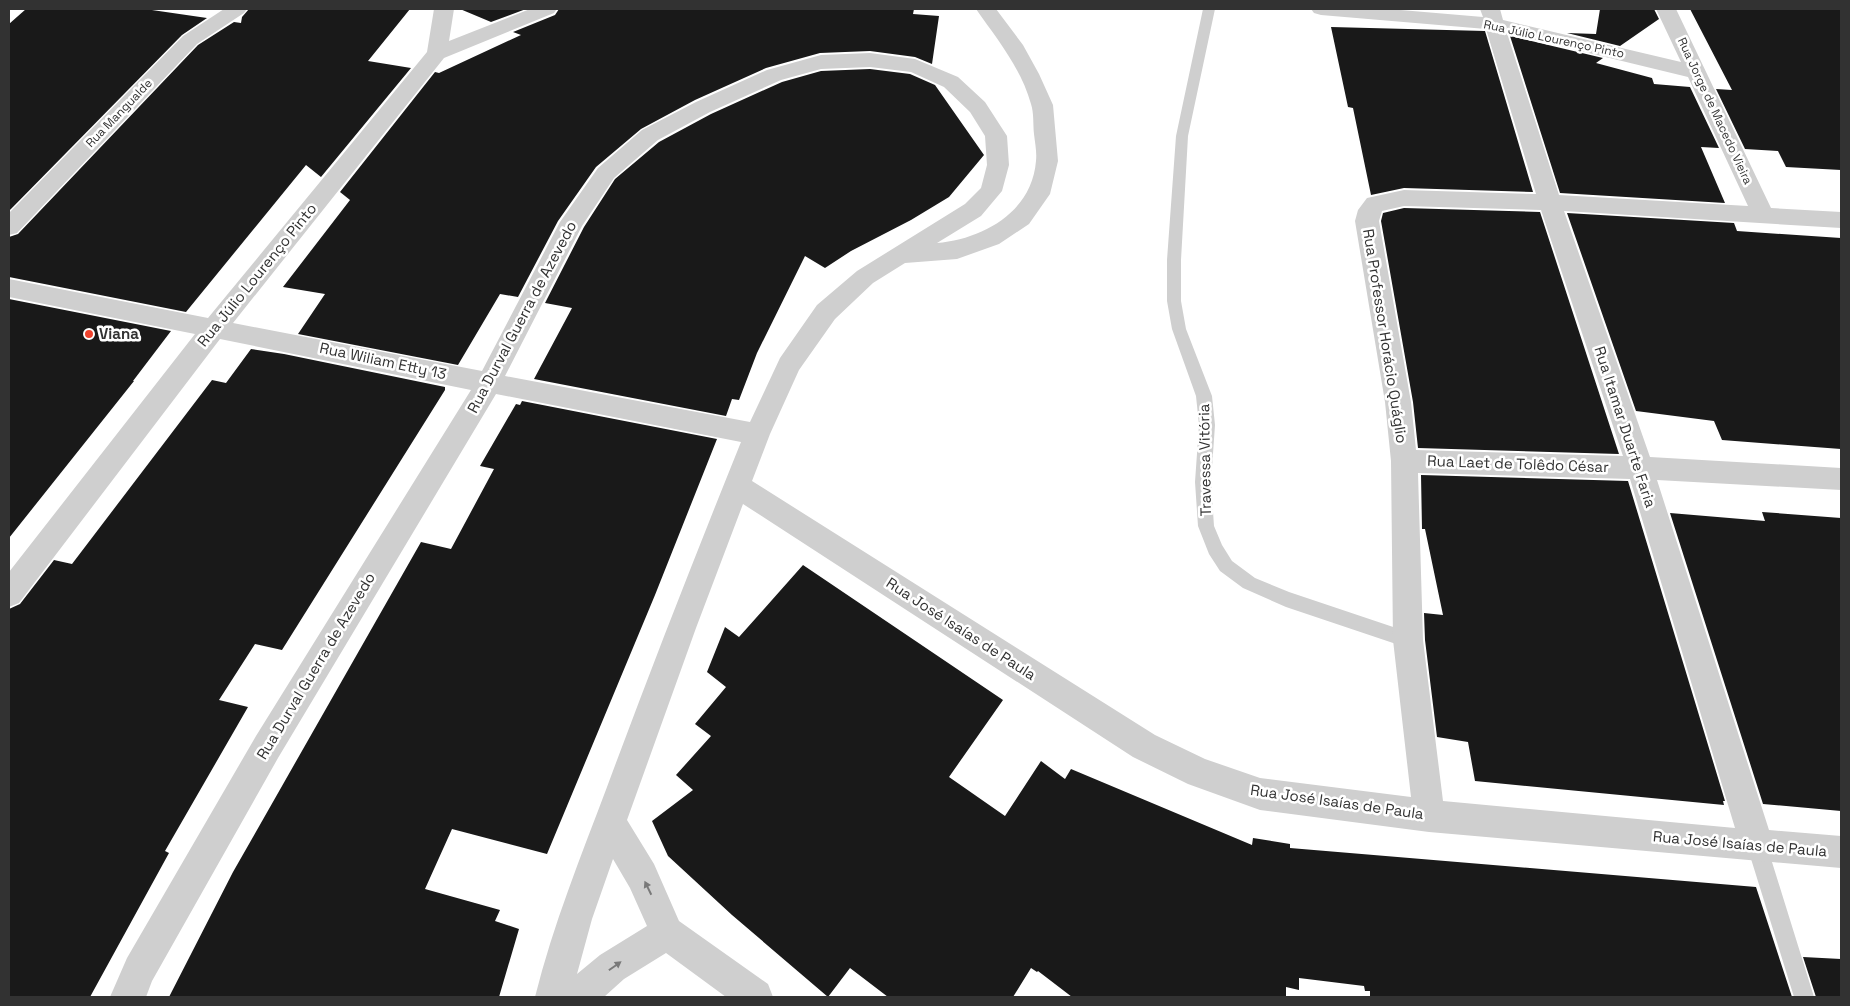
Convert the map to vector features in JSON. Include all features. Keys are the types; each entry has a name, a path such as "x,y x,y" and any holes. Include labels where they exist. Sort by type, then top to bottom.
{"street":[{"name":"Rua Mangualde","path":"9,227 190,40 237,9"},
{"path":"437,53 444,9"},
{"name":"Rua Júlio Lourenço Pinto","path":"9,594 215,327 437,53 547,9"},
{"name":"Rua Durval Guerra de Azevedo","path":"899,256 957,250 992,238 1021,218 1039,194 1047,161 1042,105 1030,74 1013,46 986,9"},
{"name":"Rua Júlio Lourenço Pinto","path":"1321,9 1493,16 1696,72"},
{"name":"Rua Jorge de Macedo Vieira","path":"1666,9 1763,214"},
{"name":"Rua Itamar Duarte Faria","path":"1493,16 1550,202 1640,468 1757,846"},
{"name":"Rua Durval Guerra de Azevedo","path":"128,997 139,970 262,755 489,383 572,222 606,173 650,135 703,107 774,74 821,62 870,60 914,66 951,82 978,107 996,136 998,165 991,191 974,210 865,276 826,312 789,365 757,434 681,628 574,919 553,997"},
{"name":"Rua Professor Horácio Quáglio","path":"1428,816 1408,640 1404,461 1398,402 1367,221 1369,210 1375,204 1404,198 1550,202 1841,220"},
{"name":"Rua Wiliam Etty 13","path":"9,288 757,434"},
{"name":"Rua Laet de Tolêdo César","path":"1404,461 1640,468 1841,479"},
{"name":"Rua José Isaías de Paula","path":"737,486 1144,746 1199,773 1260,794 1428,816 1841,852"},
{"path":"610,822 645,883 667,933 754,997"},
{"path":"577,997 612,967 667,933"}],"lane":[{"name":"Travessa Vitória","path":"1209,9 1182,136 1174,285 1174,301 1179,328 1204,396 1207,425 1203,482 1206,526 1214,549 1226,566 1249,583 1286,599 1408,640"},
{"path":"1757,846 1804,997"}],"building":[{"path":"26,9 145,9 207,18 182,35 9,211 9,24"},
{"path":"249,9 410,9 368,61 411,68 321,177 306,165 186,312 9,277 9,237 18,234 198,45 234,22 241,23 242,17"},
{"path":"460,9 526,9 491,22"},
{"path":"559,9 914,9 913,14 939,16 932,64 915,57 870,51 820,53 766,68 695,100 641,129 596,167 558,221 518,297 500,294 458,365 298,334 325,294 283,287 350,200 340,192 435,72 439,73 521,35 513,32 555,15"},
{"path":"1600,9 1654,9 1659,19 1620,46 1567,33 1596,34"},
{"path":"1690,9 1841,9 1841,170 1786,167 1778,151 1745,149 1716,89 1732,90"},
{"path":"1331,27 1485,31 1533,192 1404,188 1371,195 1353,108 1348,107"},
{"path":"1510,36 1603,58 1596,63 1652,78 1654,84 1690,87 1719,148 1701,147 1725,203 1560,193"},
{"path":"870,69 910,74 935,85 984,155 949,197 911,220 851,251 825,268 805,256 757,353 739,400 732,399 726,416 534,379 572,308 545,303 584,227 615,179 659,142 711,114 782,82 821,71"},
{"path":"1404,208 1540,212 1619,454 1418,448 1413,402 1381,221 1383,213"},
{"path":"1567,213 1734,223 1737,231 1841,238 1841,449 1722,440 1714,421 1636,411"},
{"path":"9,299 171,331 134,381 9,538"},
{"path":"251,349 445,387 445,390 282,650 255,644 219,700 248,707 165,851 169,853 90,997 9,997 9,609 20,604 54,560 72,564 212,380 226,383"},
{"path":"522,401 717,439 655,595 547,854 452,829 425,889 500,910 495,921 519,929 499,997 169,997 233,872 421,542 451,549 494,469 480,466 516,404 520,405"},
{"path":"1421,475 1628,481 1725,801 1723,801 1724,805 1475,781 1468,742 1437,737 1425,640 1424,613 1443,615 1425,529 1422,529"},
{"path":"1762,512 1841,518 1841,811 1763,804 1670,513 1765,521"},
{"path":"803,565 1003,700 949,777 1005,816 1041,761 1065,779 1071,769 1252,845 1253,838 1290,844 1290,848 1756,887 1792,997 1370,997 1370,991 1365,991 1364,986 1299,978 1299,990 1286,987 1286,997 1072,997 1038,971 1031,968 1013,997 888,997 850,968 828,997 732,915 668,856 652,821 693,790 676,775 711,736 695,724 726,687 707,672 725,627 739,637"},
{"path":"1803,957 1841,959 1841,997 1816,997"}],"place":[{"name":"Viana","path":"89,334"}]}
